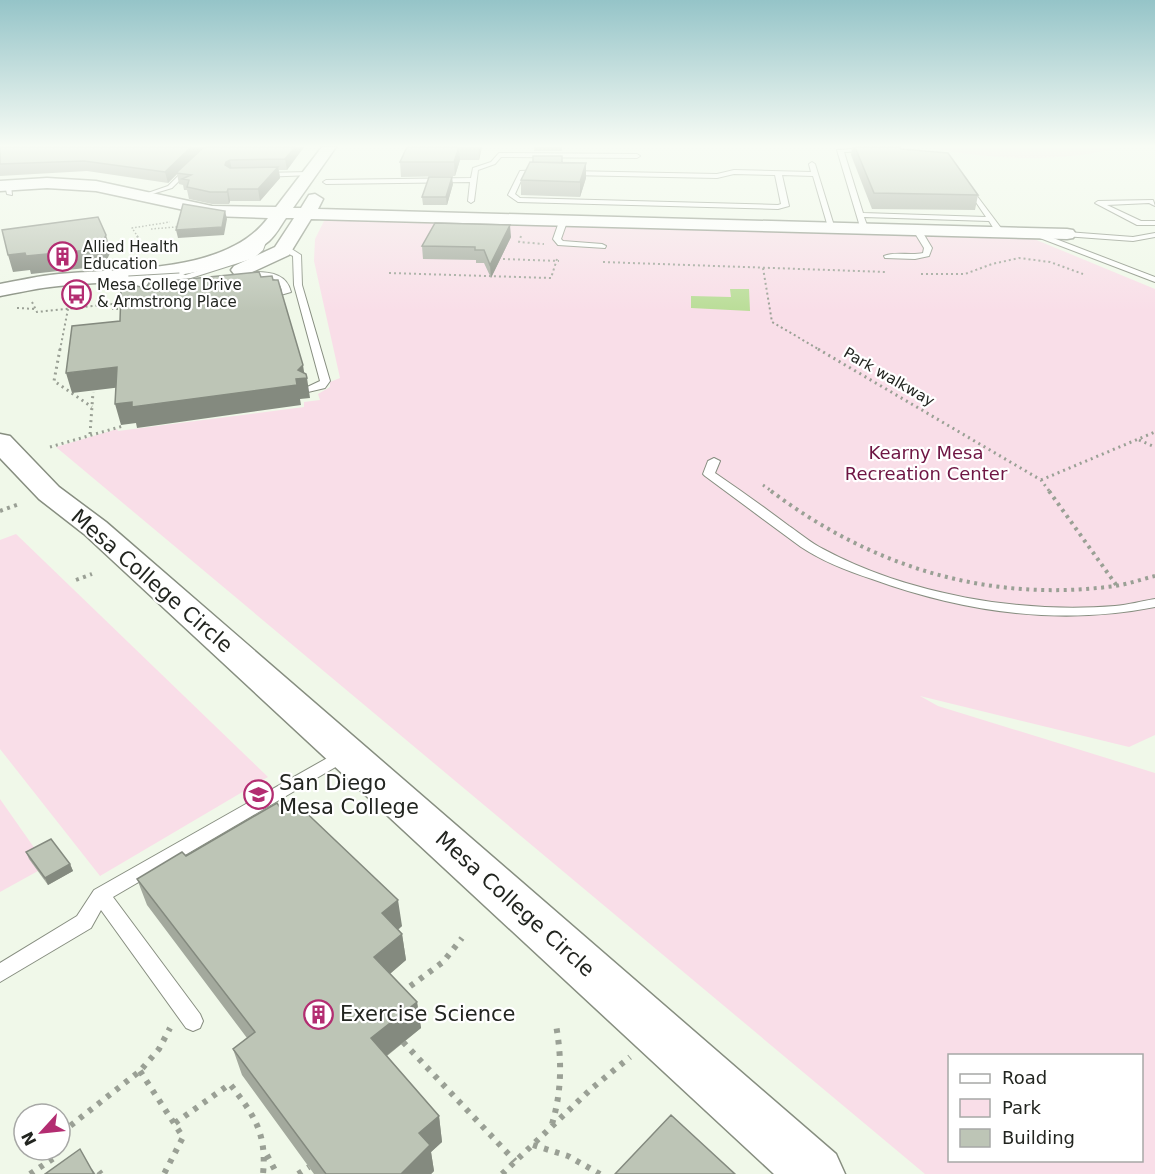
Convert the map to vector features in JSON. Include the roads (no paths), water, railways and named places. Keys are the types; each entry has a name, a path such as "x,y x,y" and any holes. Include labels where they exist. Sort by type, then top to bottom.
{"street":[{"path":"170,202 212,211 280,214 832,227 862,222 917,230 995,226 1035,234 1066,234"},
{"path":"0,290 51,281 142,275 191,266 234,254 264,236 289,202"},
{"path":"0,295 70,288 180,284 239,271 272,257 284,248 314,202"},
{"name":"Mesa College Circle","path":"0,442 49,493 95,528 816,1174"}],"lane":[{"path":"584,202 778,207 785,206 784,202"},
{"path":"824,202 832,227"},
{"path":"856,202 862,222 995,226"},
{"path":"978,202 995,226"},
{"path":"1130,202 1098,203 1140,223 1155,223"},
{"path":"564,219 556,239 561,243 602,246"},
{"path":"888,256 926,254 928,248 917,230"},
{"path":"1035,234 1155,280"},
{"path":"1066,234 1133,239 1155,235"},
{"path":"150,294 176,279 251,256 260,250 264,236"},
{"path":"284,248 297,255 298,285 326,381 321,386 308,389"},
{"path":"229,276 259,274 275,277 284,281 287,286 287,293 280,294"},
{"path":"714,460 709,474 817,552 858,570 917,589 1000,607 1081,614 1133,609 1155,603"},
{"path":"0,973 84,921 101,895 347,753"},
{"path":"101,895 193,1021"}],"place":[{"name":"Allied Health Education","path":"62,256"},
{"name":"Mesa College Drive & Armstrong Place","path":"76,294"},
{"name":"San Diego Mesa College","path":"258,795"},
{"name":"Exercise Science","path":"319,1014"}],"park label":[{"name":"Kearny Mesa Recreation Center","path":"926,462"}]}
